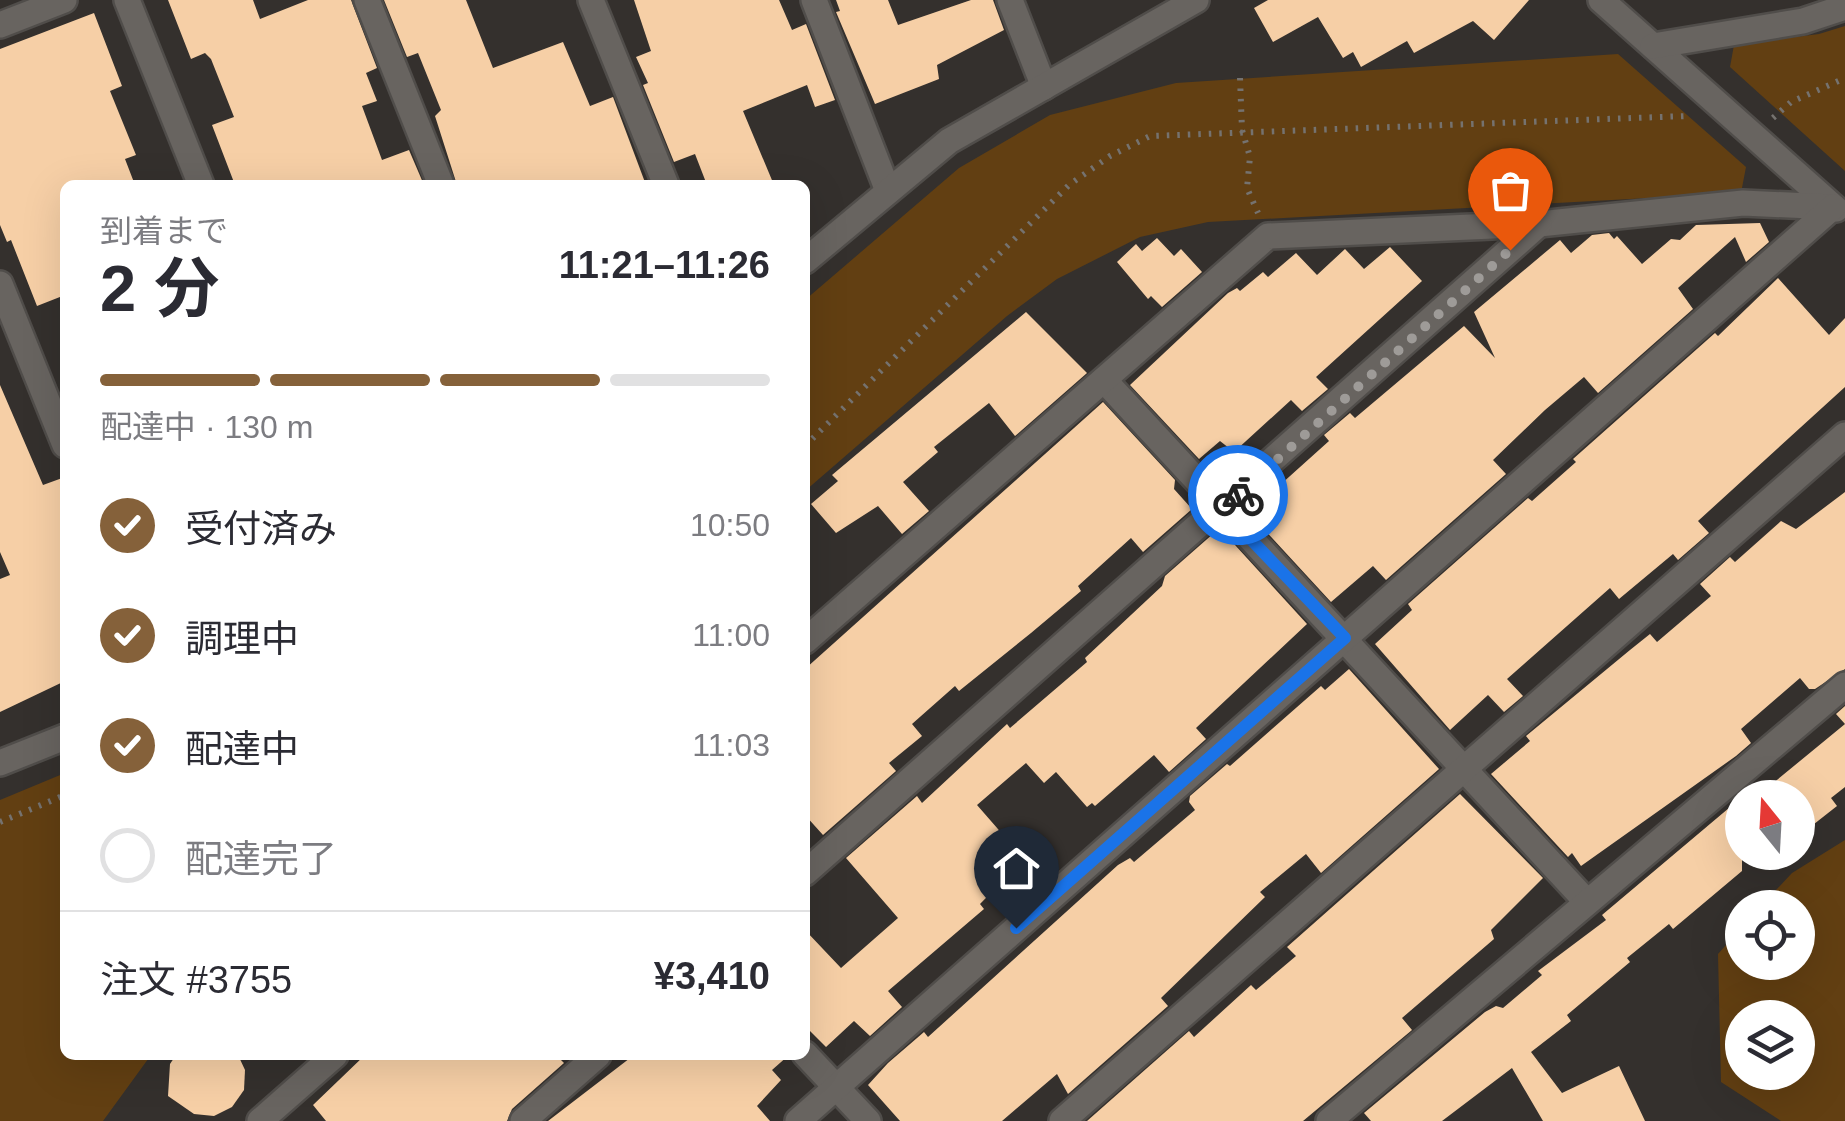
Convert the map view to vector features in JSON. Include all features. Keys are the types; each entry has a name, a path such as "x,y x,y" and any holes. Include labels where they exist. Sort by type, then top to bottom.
{"street":[{"path":"0,25 64,0"},
{"path":"127,0 199,180"},
{"path":"367,0 439,180"},
{"path":"591,0 664,180"},
{"path":"814,0 888,191"},
{"path":"1010,0 1044,87"},
{"path":"810,257 949,141 1196,0"},
{"path":"1601,0 1839,212"},
{"path":"1653,46 1804,21 1845,6"},
{"path":"810,637 1268,236 1540,224 1742,203 1839,212"},
{"path":"798,1121 1345,638 1839,212"},
{"path":"810,870 1540,224"},
{"path":"0,284 60,433"},
{"path":"1104,380 1586,902"},
{"path":"1062,1121 1845,435"},
{"path":"1329,1121 1845,685"},
{"path":"0,763 60,740"},
{"path":"810,1059 868,1121"},
{"path":"260,1121 329,1060"},
{"path":"523,1121 592,1060"}],"path":[{"path":"1240,78 1242,130 1250,158 1247,188 1268,236"},
{"path":"1754,136 1791,102 1845,78"},
{"path":"810,441 1070,185 1110,156 1150,136 1732,116"},
{"path":"0,822 60,797"}],"shaded area":[{"path":"1845,26 1845,171 1730,67 1734,45 1819,34"},
{"path":"1618,54 1746,167 1741,193 1208,222 1140,237 1057,279 1007,316 810,487 810,296 959,168 1050,115 1176,83"},
{"path":"60,775 60,1060 147,1060 103,1121 0,1121 0,800"},
{"path":"1845,840 1845,1121 1781,1121 1733,1090 1815,1090 1815,1000 1725,1000 1725,1085 1721,1082 1718,954 1725,946 1725,980 1815,980 1815,890 1776,890 1797,870 1815,870 1815,859"}],"building":[{"path":"168,0 253,0 260,19 308,0 351,0 377,68 366,73 377,101 362,106 382,160 409,150 422,180 233,180 212,125 234,117 211,59 205,53 191,59"},
{"path":"384,0 466,0 493,68 563,42 590,106 613,97 644,180 455,180 435,116 441,110 418,53 407,57"},
{"path":"634,0 779,0 792,30 806,24 835,100 815,107 807,85 743,111 772,180 705,180 695,154 674,162 636,57 651,51"},
{"path":"836,0 888,0 898,25 971,0 993,0 1004,30 937,65 939,79 875,104 836,12 840,11"},
{"path":"1268,0 1529,0 1494,40 1473,21 1414,53 1407,41 1361,67 1353,52 1343,58 1318,17 1273,42 1254,8"},
{"path":"94,13 122,86 110,91 136,155 125,159 133,180 60,180 60,297 37,306 11,240 7,242 0,225 0,49"},
{"path":"1760,223 1769,242 1746,262 1735,237 1678,288 1693,309 1598,393 1584,377 1545,410 1493,460 1506,474 1386,580 1373,566 1331,602 1249,513 1329,441 1324,435 1350,413 1355,418 1464,326 1495,358 1474,312 1560,240 1571,253 1592,235 1609,233 1614,239 1617,236 1642,264 1671,239 1680,240 1696,225"},
{"path":"1157,238 1174,256 1181,249 1202,272 1162,307 1151,296 1148,299 1117,262 1136,244 1142,251"},
{"path":"1390,247 1422,281 1316,377 1328,389 1302,411 1291,400 1234,452 1220,441 1199,459 1130,385 1228,293 1237,288 1240,291 1263,272 1268,277 1296,253 1317,275 1345,249 1364,269"},
{"path":"1778,278 1829,335 1845,318 1845,387 1698,521 1709,533 1678,560 1673,554 1619,599 1610,588 1507,679 1523,696 1504,712 1488,695 1450,730 1375,644 1412,610 1408,604 1528,498 1532,501 1576,462 1573,459 1715,333 1718,336"},
{"path":"1026,312 1087,373 1015,436 989,403 934,447 938,452 903,482 929,511 902,534 878,506 836,533 811,504 838,481 832,475"},
{"path":"0,385 43,485 60,479 60,683 0,712 0,579 10,575 0,552"},
{"path":"1103,402 1175,480 1174,489 1192,509 1143,552 1131,538 1078,586 1081,591 959,691 955,686 912,724 922,736 889,763 896,771 823,835 810,821 810,665"},
{"path":"1845,492 1845,669 1815,689 1809,689 1800,678 1741,729 1751,743 1736,756 1581,866 1572,853 1568,857 1491,774 1530,741 1526,736 1630,650 1650,634 1657,642 1711,596 1700,584 1730,557 1735,562 1781,521 1796,529"},
{"path":"1214,533 1219,539 1225,534 1307,624 1196,728 1206,739 1169,772 1154,755 1095,806 1092,803 1087,807 1056,772 1044,783 1026,763 977,805 1024,859 980,904 984,909 888,991 902,1007 870,1036 854,1021 826,1047 810,1031 810,935 841,968 898,918 846,858 917,796 922,803 1007,724 1010,728 1087,662 1085,658 1162,586 1165,576"},
{"path":"1349,669 1439,769 1321,873 1306,854 1260,892 1265,897 1161,998 1168,1006 1068,1094 1057,1074 1002,1121 900,1121 868,1085 888,1063 924,1032 928,1037 1118,865 1130,858 1134,862 1195,810 1190,796 1321,686 1325,690"},
{"path":"1845,706 1845,724 1836,714"},
{"path":"1845,724 1845,787 1831,798 1837,806 1815,823 1815,780 1777,780"},
{"path":"1460,794 1543,878 1491,930 1494,939 1402,1018 1412,1030 1303,1121 1087,1121 1189,1031 1194,1037 1251,985 1256,990 1296,956 1287,947"},
{"path":"1725,811 1725,870 1742,871 1673,929 1669,924 1627,958 1630,962 1567,1015 1571,1021 1531,1052 1562,1093 1619,1066 1645,1121 1543,1121 1512,1068 1442,1121 1371,1121 1364,1113 1485,1012 1496,1006 1503,1008 1542,975 1538,971 1606,920 1602,915"},
{"path":"173,1060 240,1060 245,1070 244,1090 232,1107 214,1116 194,1114 168,1096"},
{"path":"360,1060 564,1063 512,1109 507,1121 326,1121 313,1105"},
{"path":"627,1060 783,1060 772,1070 781,1080 757,1106 770,1121 548,1121"}],"way so far":[{"path":"1238,495 1510,250"}],"route":[{"path":"1016,928 1345,638 1222,509 1238,495"}]}
